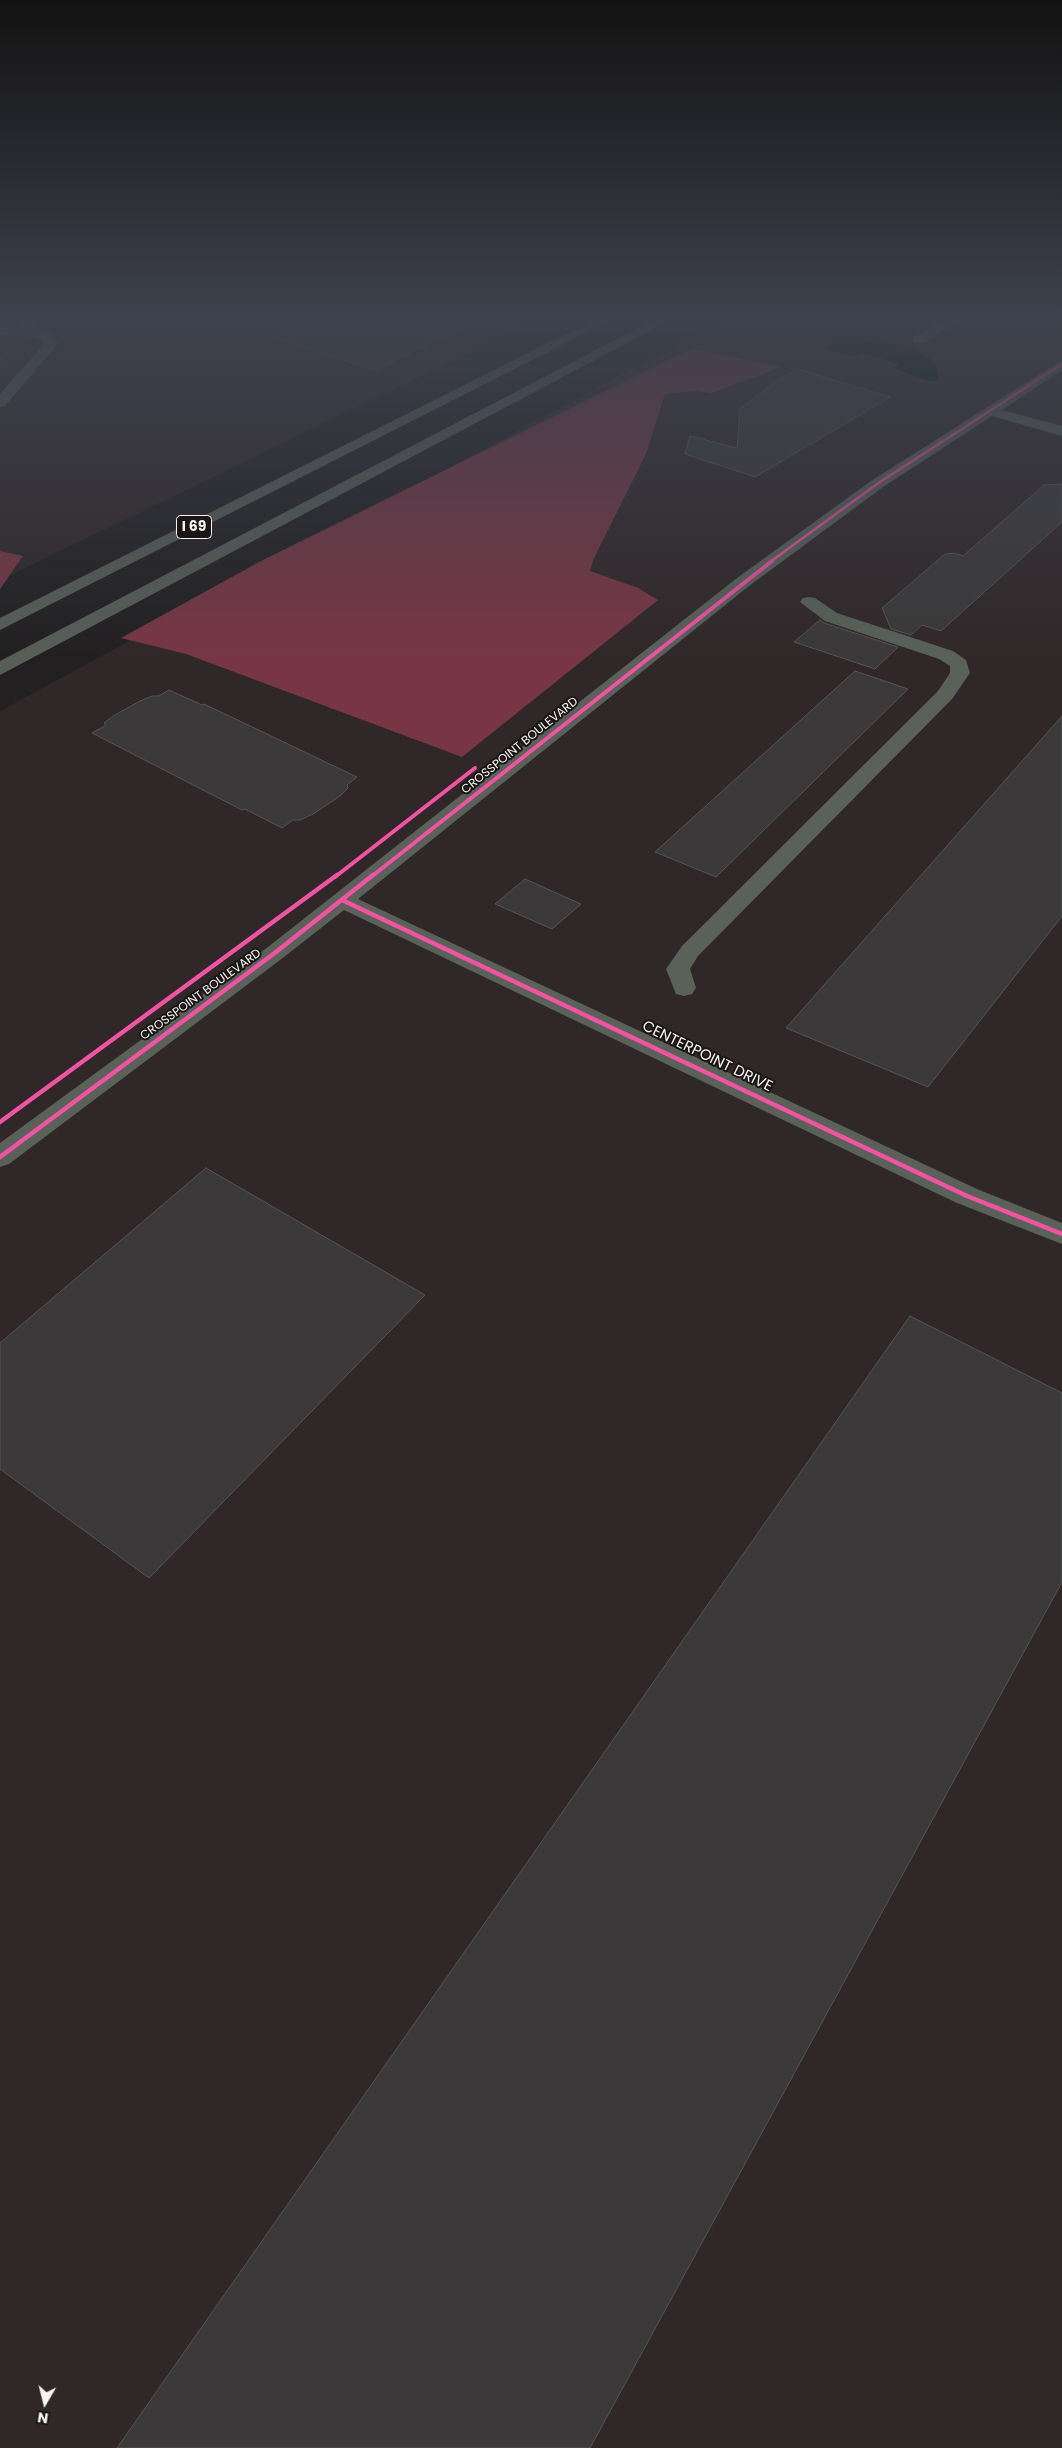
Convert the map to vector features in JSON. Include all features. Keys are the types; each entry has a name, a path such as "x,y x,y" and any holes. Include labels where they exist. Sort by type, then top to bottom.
{"highway":[{"name":"I 69","path":"0,625 386,430"},
{"name":"I 69","path":"0,669 454,430"}],"street":[{"name":"CROSSPOINT BOULEVARD","path":"0,1157 276,952 748,579 877,484 961,430"},
{"path":"684,988 678,969 690,951 946,695 960,673 960,664 946,655 831,617 809,602"},
{"name":"CENTERPOINT DRIVE","path":"342,900 967,1196 1062,1234"}],"shaded area":[{"path":"0,430 310,430 0,580"},
{"path":"519,430 1062,430 1062,2448 0,2448 0,711"},
{"path":"526,430 654,430 646,454 593,560 590,571 638,588 658,600 462,757 186,654 121,638 259,562"},
{"path":"0,551 23,556 0,589"}],"building":[{"path":"738,430 834,430 755,477 685,454 690,436 737,448"},
{"path":"1062,484 1062,522 941,631 922,625 911,635 891,629 882,608 945,554 954,553 963,556 1044,485"},
{"path":"820,620 824,623 898,647 875,669 794,642"},
{"path":"855,671 908,689 716,877 655,852"},
{"path":"169,690 202,705 204,704 357,777 347,785 348,788 340,796 313,814 300,820 293,820 282,828 245,809 242,810 92,733 103,727 106,724 104,723 113,716 140,701 152,696 159,696"},
{"path":"1062,716 1062,916 928,1087 786,1028"},
{"path":"525,879 581,904 552,929 495,904"},
{"path":"206,1168 425,1295 149,1578 0,1469 0,1343"},
{"path":"910,1316 1062,1393 1062,1582 590,2448 117,2448"}],"cycle path":[{"path":"0,1157 276,952 743,582 877,484 960,430"},
{"path":"0,1122 292,910 475,768"},
{"path":"342,900 967,1196 1062,1234"}]}
